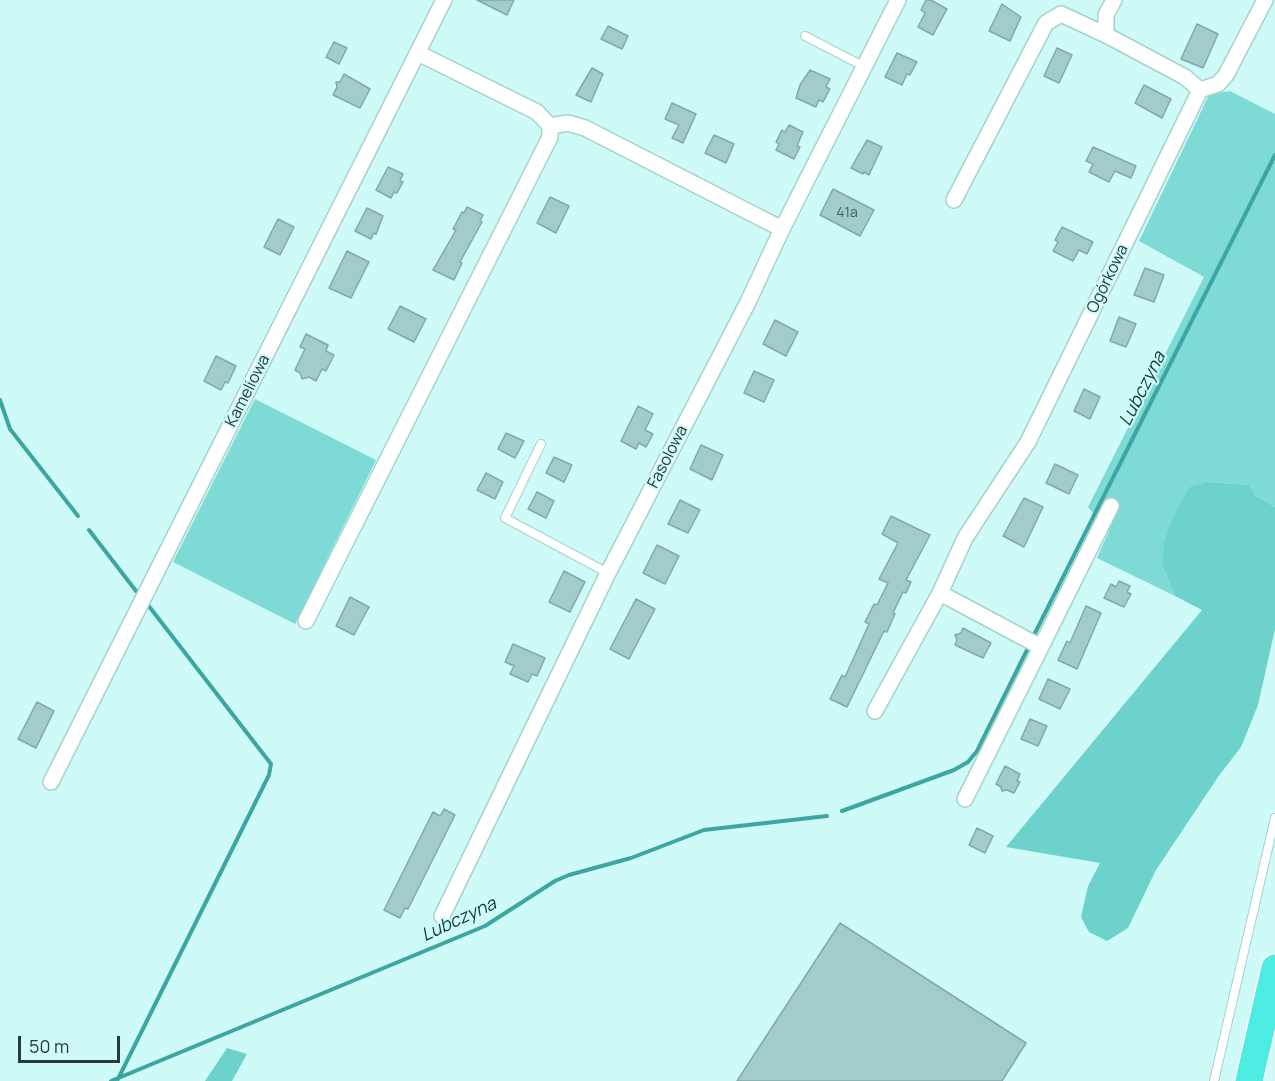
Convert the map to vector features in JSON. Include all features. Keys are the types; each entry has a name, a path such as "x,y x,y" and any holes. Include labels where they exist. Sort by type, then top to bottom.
{"highway":[{"path":"1249,1081 1275,968"}],"street":[{"name":"Kameliowa","path":"51,782 444,0"},
{"name":"Fasolowa","path":"442,916 608,573 748,302 782,229 898,0"},
{"path":"1106,35 1106,15 1114,0"},
{"path":"954,200 1046,23 1061,14 1106,35 1185,78 1200,90 1218,84 1226,75 1265,0"},
{"path":"306,621 550,137 550,126 537,112 418,53"},
{"name":"Ogórkowa","path":"874,711 940,593 965,538 1028,442 1200,90"},
{"path":"550,126 568,123 585,128 782,229"},
{"path":"965,799 1111,506"},
{"path":"940,593 1041,647"}],"lane":[{"path":"806,36 865,67"},
{"path":"541,444 505,518 608,573"},
{"path":"1214,1081 1275,818"}],"shaded area":[{"path":"1230,91 1275,114 1275,507 1256,496 1249,485 1209,482 1163,567 1175,596 1097,558 1109,531 1088,507 1204,277 1139,241 1209,95"},
{"path":"255,399 376,460 295,624 173,562"},
{"path":"1209,482 1249,485 1256,496 1275,507 1275,629 1258,705 1241,747 1218,777 1156,870 1128,928 1107,941 1089,932 1081,917 1088,886 1100,863 1006,847 1202,610 1175,596 1163,567 1164,542 1174,515 1190,487"},
{"path":"227,1048 247,1054 232,1081 205,1081"}],"building":[{"path":"477,0 514,0 507,15"},
{"path":"926,0 931,0 947,9 933,35 918,27 925,13 921,10"},
{"path":"1002,4 1021,17 1010,41 989,31"},
{"path":"1197,24 1218,34 1203,68 1181,59"},
{"path":"608,26 628,36 622,49 601,39"},
{"path":"334,42 347,48 339,64 326,57"},
{"path":"1057,48 1072,55 1059,83 1044,76"},
{"path":"897,53 917,62 910,75 907,74 902,85 885,77"},
{"path":"592,68 603,74 591,102 576,95"},
{"path":"810,70 830,79 826,87 830,89 823,102 819,100 816,107 796,98 800,85"},
{"path":"344,74 370,89 360,108 333,95 337,87 336,82 340,82"},
{"path":"1144,85 1171,99 1162,118 1135,103"},
{"path":"672,103 696,114 683,143 672,138 679,125 665,119"},
{"path":"789,125 803,132 797,146 800,147 794,159 776,150 779,144 776,142 782,130 785,132"},
{"path":"714,135 734,144 726,163 705,153"},
{"path":"867,140 882,147 869,175 851,168"},
{"path":"1093,147 1136,166 1131,178 1115,171 1109,182 1089,172 1093,164 1086,161"},
{"path":"388,167 403,174 400,181 403,182 391,198 376,190"},
{"path":"833,189 874,210 860,236 820,215"},
{"path":"550,197 569,206 556,233 537,223"},
{"path":"467,207 483,215 480,221 482,222 460,262 462,263 454,280 433,270 456,230 453,229 462,212 464,213"},
{"path":"367,208 383,216 376,234 374,233 371,239 355,231"},
{"path":"278,219 294,227 280,255 264,247"},
{"path":"1062,227 1093,242 1087,254 1079,250 1073,261 1053,251 1058,242 1055,240"},
{"path":"347,251 369,262 351,298 329,288"},
{"path":"1145,268 1164,275 1154,302 1134,295"},
{"path":"400,306 426,319 414,342 388,329"},
{"path":"1119,317 1136,324 1126,347 1110,341"},
{"path":"775,320 798,332 786,356 763,344"},
{"path":"306,334 328,345 326,351 334,355 326,371 322,369 316,381 309,377 302,379 300,373 295,370 305,349 300,347"},
{"path":"216,356 236,366 228,383 225,382 221,390 204,381"},
{"path":"754,371 774,380 764,402 744,393"},
{"path":"1084,389 1100,397 1090,419 1074,411"},
{"path":"638,406 653,414 645,430 653,434 646,447 639,443 636,449 621,441"},
{"path":"506,433 524,441 515,458 498,449"},
{"path":"701,445 723,455 712,480 690,469"},
{"path":"554,457 572,465 564,482 546,473"},
{"path":"1055,464 1078,475 1069,494 1046,483"},
{"path":"486,473 503,482 495,499 477,490"},
{"path":"537,492 554,501 546,518 528,509"},
{"path":"1024,498 1043,507 1024,547 1003,536"},
{"path":"680,500 700,510 688,533 668,524"},
{"path":"891,516 930,535 906,580 911,582 906,593 903,592 887,632 884,631 847,707 830,699 842,675 845,677 869,624 865,622 888,583 879,579 898,543 882,534"},
{"path":"657,545 679,556 665,584 643,573"},
{"path":"564,571 585,582 570,612 549,602"},
{"path":"1119,581 1130,586 1127,592 1131,594 1124,607 1104,598 1111,584 1116,587"},
{"path":"350,597 369,607 354,635 336,626"},
{"path":"636,599 655,609 629,659 610,649"},
{"path":"1086,606 1101,613 1077,669 1058,660 1067,641 1070,643"},
{"path":"963,628 991,643 983,658 955,645 957,640 955,635 961,633"},
{"path":"513,644 545,658 537,676 532,674 528,682 510,674 514,666 505,662"},
{"path":"1048,679 1070,689 1060,709 1039,699"},
{"path":"37,702 54,711 36,748 18,739"},
{"path":"1030,719 1047,726 1038,746 1021,739"},
{"path":"1005,766 1020,774 1017,781 1020,782 1014,793 1007,790 1002,791 1001,787 996,784"},
{"path":"444,809 455,815 408,909 405,908 400,918 384,910 433,812 440,816"},
{"path":"977,828 993,836 985,853 969,845"},
{"path":"840,923 1026,1043 1002,1081 737,1081"}],"waterway":[{"name":"Lubczyna","path":"1034,635 1275,155"},
{"path":"0,400 10,429 78,516"},
{"path":"89,530 136,591"},
{"path":"118,1079 269,775 271,764 148,605"},
{"name":"Lubczyna","path":"842,811 954,770 968,762 977,751 1028,648"},
{"name":"Lubczyna","path":"111,1081 485,926 555,881 569,875 631,858 704,830 827,816"}]}
